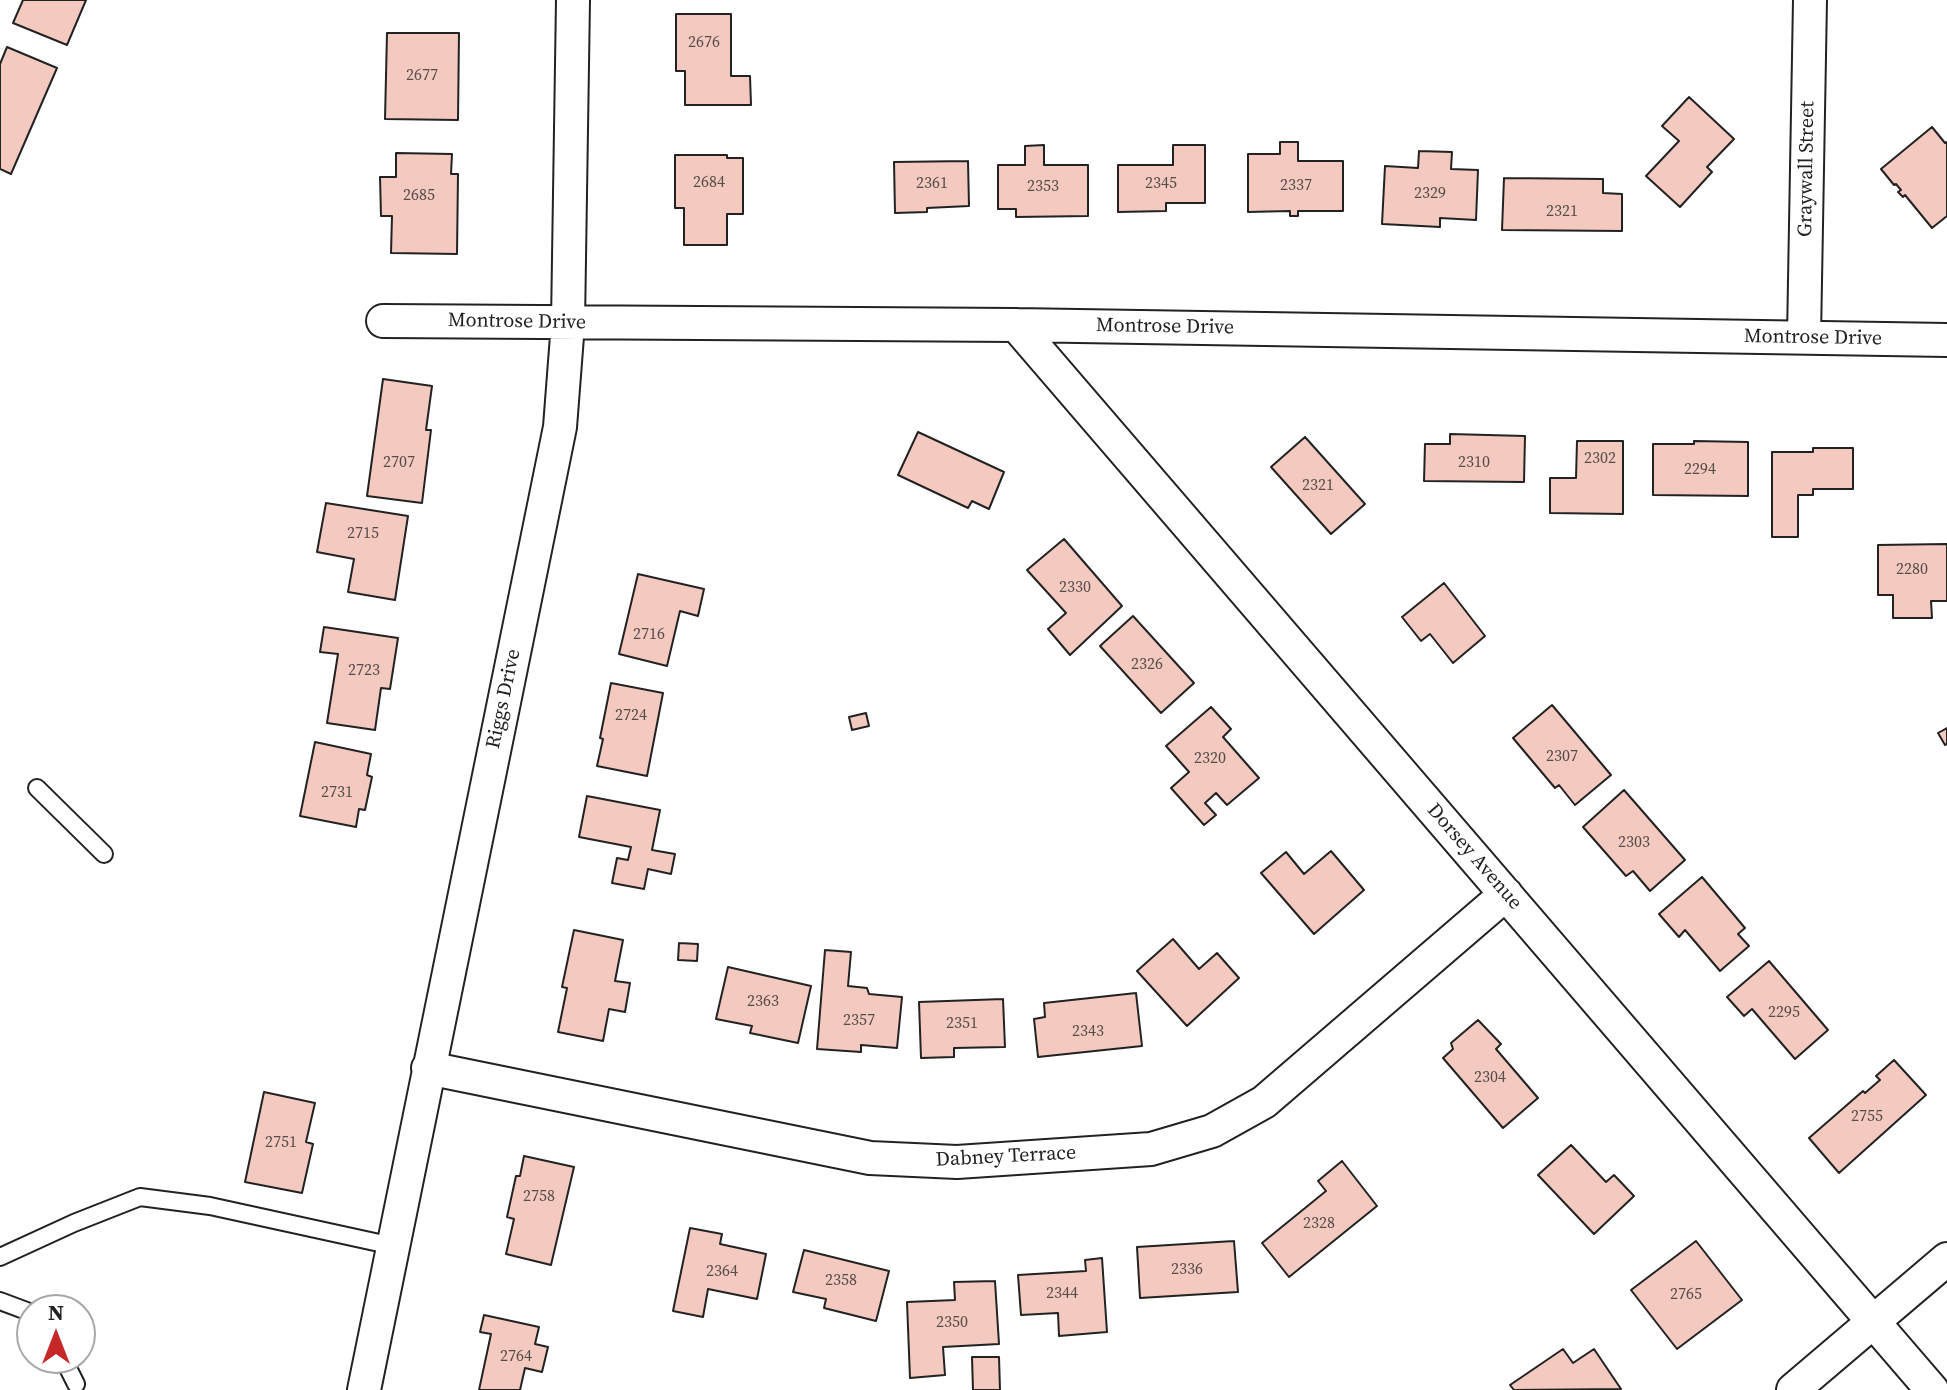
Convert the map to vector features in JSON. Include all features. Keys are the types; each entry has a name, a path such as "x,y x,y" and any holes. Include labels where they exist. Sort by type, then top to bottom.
{"street":[{"name":"Riggs Drive","path":"364,1390 560,427 568,323 573,0"},
{"name":"Graywall Street","path":"1804,337 1810,0"},
{"name":"Montrose Drive","path":"383,321 1016,325 1947,340"},
{"name":"Dorsey Avenue","path":"1016,325 1932,1390"},
{"name":"Dabney Terrace","path":"428,1068 870,1158 957,1162 1151,1149 1212,1131 1264,1102 1506,894"},
{"path":"1793,1390 1947,1259"}],"lane":[{"path":"37,788 104,854"},
{"path":"0,1257 140,1197 210,1206 393,1246"},
{"path":"71,1374 76,1384"}],"building":[{"path":"23,0 86,0 67,45 13,23"},
{"path":"676,14 731,14 731,76 750,76 751,105 685,105 685,71 676,71"},
{"path":"387,33 459,33 458,120 385,119"},
{"path":"7,47 57,68 11,174 0,169 0,64"},
{"path":"1689,97 1734,139 1707,167 1712,172 1680,207 1646,176 1679,141 1662,126"},
{"path":"1932,127 1947,142 1947,216 1932,228 1881,169"},
{"path":"1280,142 1298,142 1298,161 1343,161 1343,211 1298,211 1298,216 1290,216 1290,211 1248,212 1248,154 1280,154"},
{"path":"1044,145 1044,165 1088,165 1088,216 1016,217 1016,209 998,209 998,165 1025,165 1025,146"},
{"path":"1173,145 1205,145 1205,203 1166,203 1166,211 1118,212 1118,165 1173,165"},
{"path":"1419,151 1452,152 1451,169 1478,170 1476,220 1440,218 1440,227 1382,224 1385,166 1418,168"},
{"path":"396,153 452,154 451,174 458,174 457,254 391,253 392,216 381,216 380,177 396,177"},
{"path":"675,155 743,158 743,214 727,214 727,245 684,245 684,208 675,208"},
{"path":"968,161 969,206 895,213 894,162"},
{"path":"1504,178 1603,179 1603,193 1622,194 1622,231 1502,230"},
{"path":"383,379 432,386 426,430 431,430 422,503 367,496"},
{"path":"918,432 1004,472 989,509 972,501 968,508 898,475"},
{"path":"1450,434 1525,436 1524,482 1424,481 1425,444 1450,444"},
{"path":"1305,437 1365,504 1331,534 1271,467"},
{"path":"1577,441 1623,441 1623,514 1550,513 1550,478 1576,478"},
{"path":"1694,441 1748,442 1748,496 1653,495 1653,444 1694,444"},
{"path":"1813,448 1853,448 1853,489 1813,489 1813,495 1798,495 1798,537 1772,537 1772,452 1813,452"},
{"path":"326,503 408,516 395,600 348,592 354,559 317,552"},
{"path":"1064,539 1122,606 1070,655 1048,629 1066,613 1027,570"},
{"path":"1947,544 1947,601 1931,601 1932,618 1893,618 1893,595 1878,595 1878,545"},
{"path":"638,574 704,589 698,616 680,611 667,666 619,654"},
{"path":"1444,583 1485,636 1453,663 1430,634 1421,641 1402,617"},
{"path":"1133,616 1194,683 1161,713 1100,646"},
{"path":"324,627 398,638 390,689 381,688 375,730 327,723 338,654 320,652"},
{"path":"611,683 663,693 647,776 597,766"},
{"path":"1552,705 1611,775 1575,805 1559,785 1555,788 1513,738"},
{"path":"1211,707 1231,729 1223,737 1259,778 1227,805 1216,793 1205,803 1216,815 1204,825 1171,788 1189,772 1166,746"},
{"path":"866,713 869,726 852,730 849,717"},
{"path":"1947,728 1947,744 1945,745 1938,733"},
{"path":"315,742 371,754 367,775 372,777 365,810 359,809 356,827 300,816"},
{"path":"1624,790 1685,860 1650,891 1633,871 1626,876 1583,827"},
{"path":"587,796 660,810 652,850 675,854 671,874 648,869 644,889 612,883 617,858 628,860 631,847 579,837"},
{"path":"1331,851 1364,890 1314,934 1261,873 1286,852 1304,874"},
{"path":"1702,877 1745,928 1738,934 1749,946 1720,971 1685,930 1679,937 1659,914"},
{"path":"574,930 623,940 615,981 630,983 625,1012 609,1009 603,1041 558,1032 567,988 562,987"},
{"path":"1173,939 1199,969 1217,953 1239,978 1187,1026 1137,971"},
{"path":"679,943 698,944 697,961 678,960"},
{"path":"825,950 851,952 848,986 867,988 869,994 902,997 897,1048 861,1045 861,1052 817,1049"},
{"path":"1769,961 1828,1030 1795,1059 1752,1009 1744,1016 1727,997"},
{"path":"728,967 811,986 798,1043 750,1033 752,1026 716,1019"},
{"path":"1136,993 1142,1046 1038,1057 1034,1019 1045,1017 1044,1003"},
{"path":"1003,999 1005,1047 954,1048 954,1057 921,1058 919,1002"},
{"path":"1478,1020 1501,1044 1496,1049 1538,1098 1503,1128 1443,1058 1453,1049 1451,1043"},
{"path":"1894,1060 1926,1095 1839,1173 1809,1138 1880,1080 1876,1076"},
{"path":"264,1092 315,1103 306,1142 313,1144 302,1193 245,1182"},
{"path":"1571,1145 1606,1182 1614,1175 1634,1196 1594,1234 1538,1175"},
{"path":"524,1156 574,1167 551,1265 506,1254 514,1219 507,1217"},
{"path":"1342,1161 1377,1206 1289,1277 1262,1243 1326,1191 1318,1181"},
{"path":"690,1228 722,1234 720,1244 766,1254 757,1299 708,1289 703,1317 673,1311"},
{"path":"1234,1241 1238,1292 1140,1298 1137,1247"},
{"path":"1696,1241 1742,1300 1677,1349 1631,1290"},
{"path":"804,1250 889,1271 876,1321 824,1308 826,1299 793,1292"},
{"path":"1102,1258 1107,1332 1059,1336 1058,1313 1021,1315 1018,1275 1086,1271 1085,1260"},
{"path":"995,1281 999,1344 943,1347 945,1375 910,1378 907,1302 955,1300 954,1282"},
{"path":"484,1315 539,1327 535,1344 548,1347 542,1372 525,1368 520,1390 479,1390 491,1334 480,1332"},
{"path":"1563,1349 1573,1363 1594,1349 1621,1389 1514,1390 1510,1385"},
{"path":"972,1357 999,1357 1000,1390 973,1390"}]}
